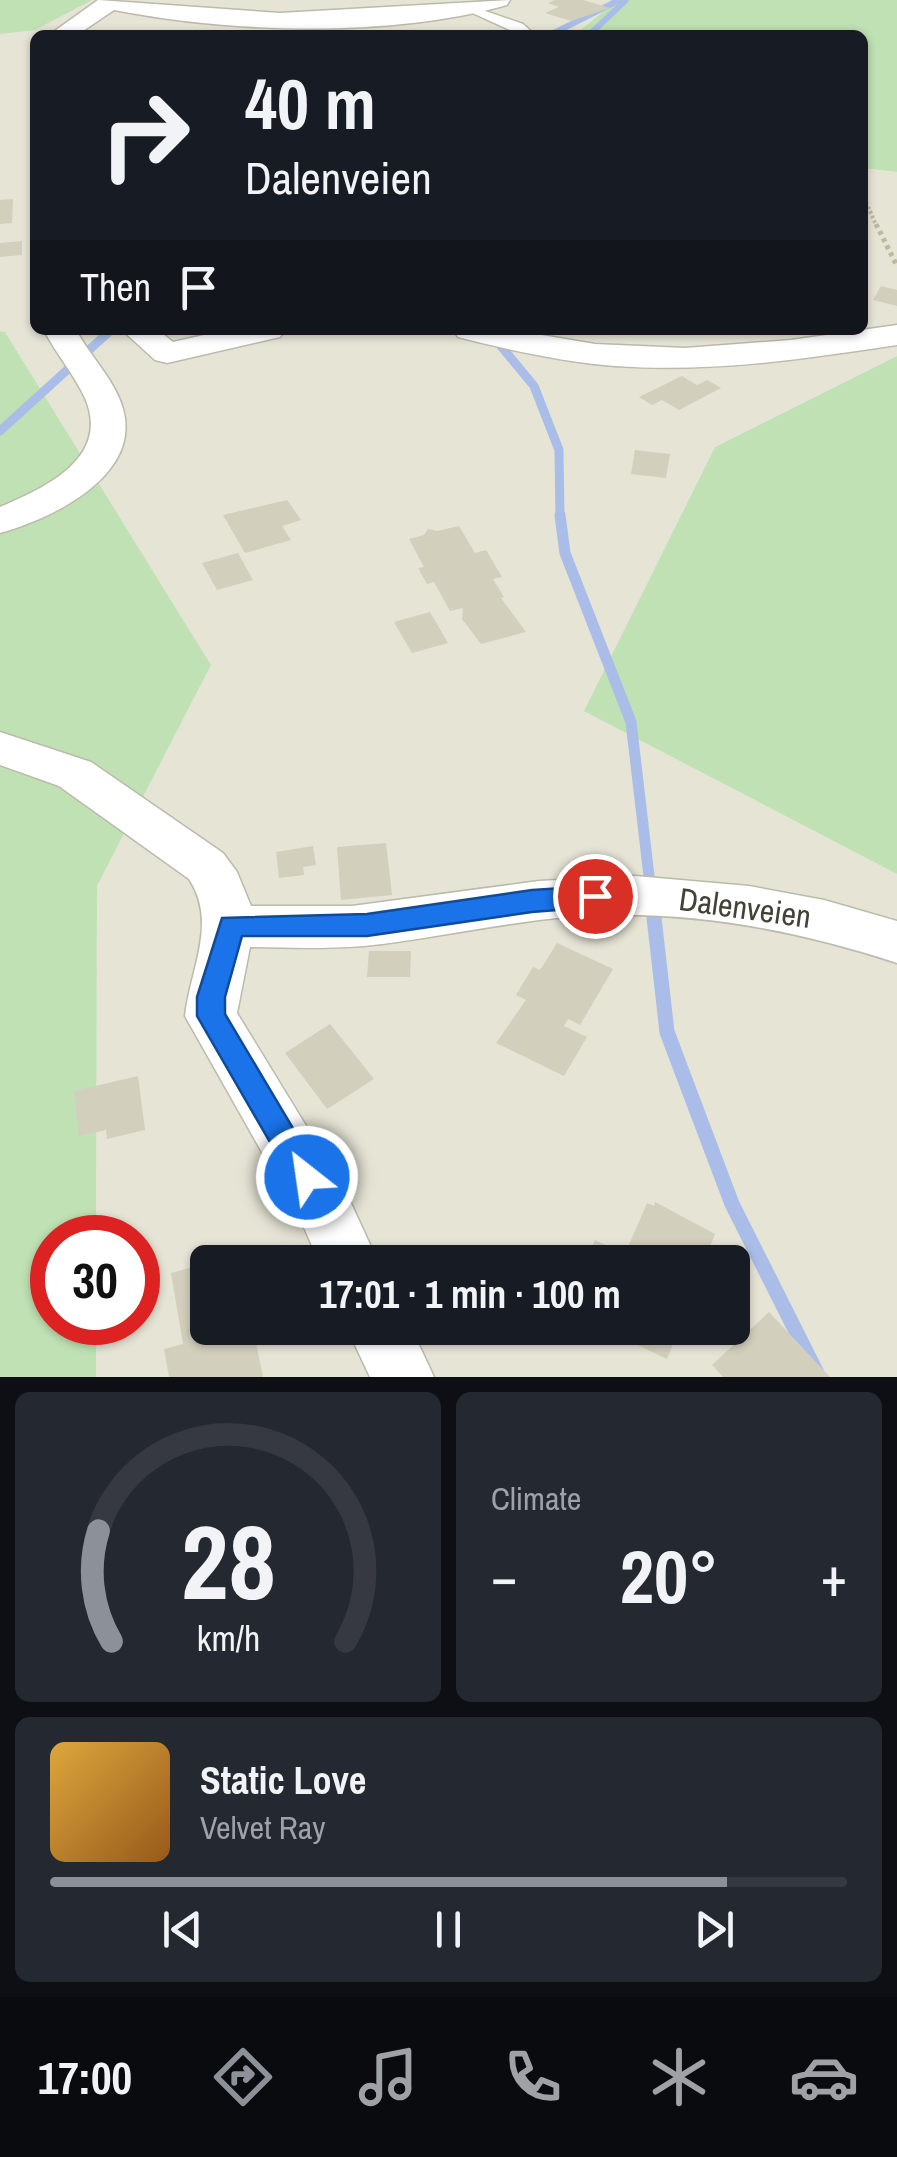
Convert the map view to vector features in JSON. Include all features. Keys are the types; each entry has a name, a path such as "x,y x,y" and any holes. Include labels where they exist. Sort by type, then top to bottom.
{"street":[{"path":"68,30 111,1 201,18 323,20 472,8 498,0"},
{"path":"323,20 337,30"},
{"path":"0,521 24,512 81,479 100,456 108,415 63,335"},
{"path":"144,335 167,354 248,335"},
{"path":"492,335 645,358 788,352 897,335"},
{"path":"0,748 76,774 206,866 222,886 231,926 211,997 211,1016 324,1207 341,1245"},
{"name":"Dalenveien","path":"231,926 367,925 532,901 670,896 734,902 819,918 897,942"},
{"path":"387,1345 403,1377"}],"lane":[{"path":"472,8 523,30"}],"path":[{"path":"868,204 885,251 897,266"}],"shaded area":[{"path":"0,0 618,0 580,30 30,30 30,335 868,335 868,169 897,172 897,356 715,447 585,711 897,874 897,1377 96,1377 96,1345 160,1345 160,1215 96,1215 97,886 211,665 5,332 0,331"}],"green space":[{"path":"0,0 92,0 35,30 0,34"},
{"path":"618,0 897,0 897,172 868,169 868,30 580,30"},
{"path":"0,331 5,332 211,665 97,886 96,1215 30,1215 30,1345 96,1345 96,1377 0,1377"},
{"path":"897,356 897,874 584,711 715,447"}],"building":[{"path":"583,0 610,8 571,21 545,13 559,7 548,3"},
{"path":"13,199 12,223 0,224 0,200"},
{"path":"22,241 22,255 0,257 0,243"},
{"path":"881,286 897,290 897,306 873,300"},
{"path":"682,376 697,385 707,380 721,388 679,410 662,400 652,405 639,397"},
{"path":"635,450 670,454 666,478 631,474"},
{"path":"287,500 301,520 282,526 291,540 245,553 223,515"},
{"path":"459,526 475,553 486,550 502,577 493,579 504,597 501,598 526,632 481,644 462,619 463,608 450,611 434,582 427,584 418,568 424,567 409,539 424,535 428,529"},
{"path":"238,553 253,580 217,590 202,563"},
{"path":"430,612 448,643 412,653 394,622"},
{"path":"386,843 392,895 341,900 337,847"},
{"path":"313,846 316,865 303,867 304,875 279,878 276,852"},
{"path":"557,943 613,969 580,1025 568,1019 564,1026 587,1037 564,1076 496,1043 526,1000 516,995 533,967 540,970"},
{"path":"369,951 411,951 410,977 367,977"},
{"path":"330,1024 374,1079 327,1109 285,1053"},
{"path":"138,1076 145,1130 107,1139 106,1130 79,1136 74,1091"},
{"path":"655,1202 715,1234 711,1245 629,1245 647,1203 654,1206"},
{"path":"190,1268 190,1345 256,1345 263,1377 169,1377 164,1349 183,1344 171,1273"},
{"path":"769,1312 830,1377 723,1377 712,1365 734,1345 750,1345 750,1330"},
{"path":"638,1345 672,1345 667,1359"}],"waterway":[{"path":"560,30 619,0"},
{"path":"594,30 626,0"},
{"path":"0,431 106,335"},
{"path":"492,335 534,386 559,450 560,518"},
{"path":"560,515 565,553 631,722 651,893"},
{"path":"651,891 667,1032 732,1204 819,1377"}],"route":[{"path":"307,1177 211,1016 211,997 231,926 367,925 595,896"}]}
